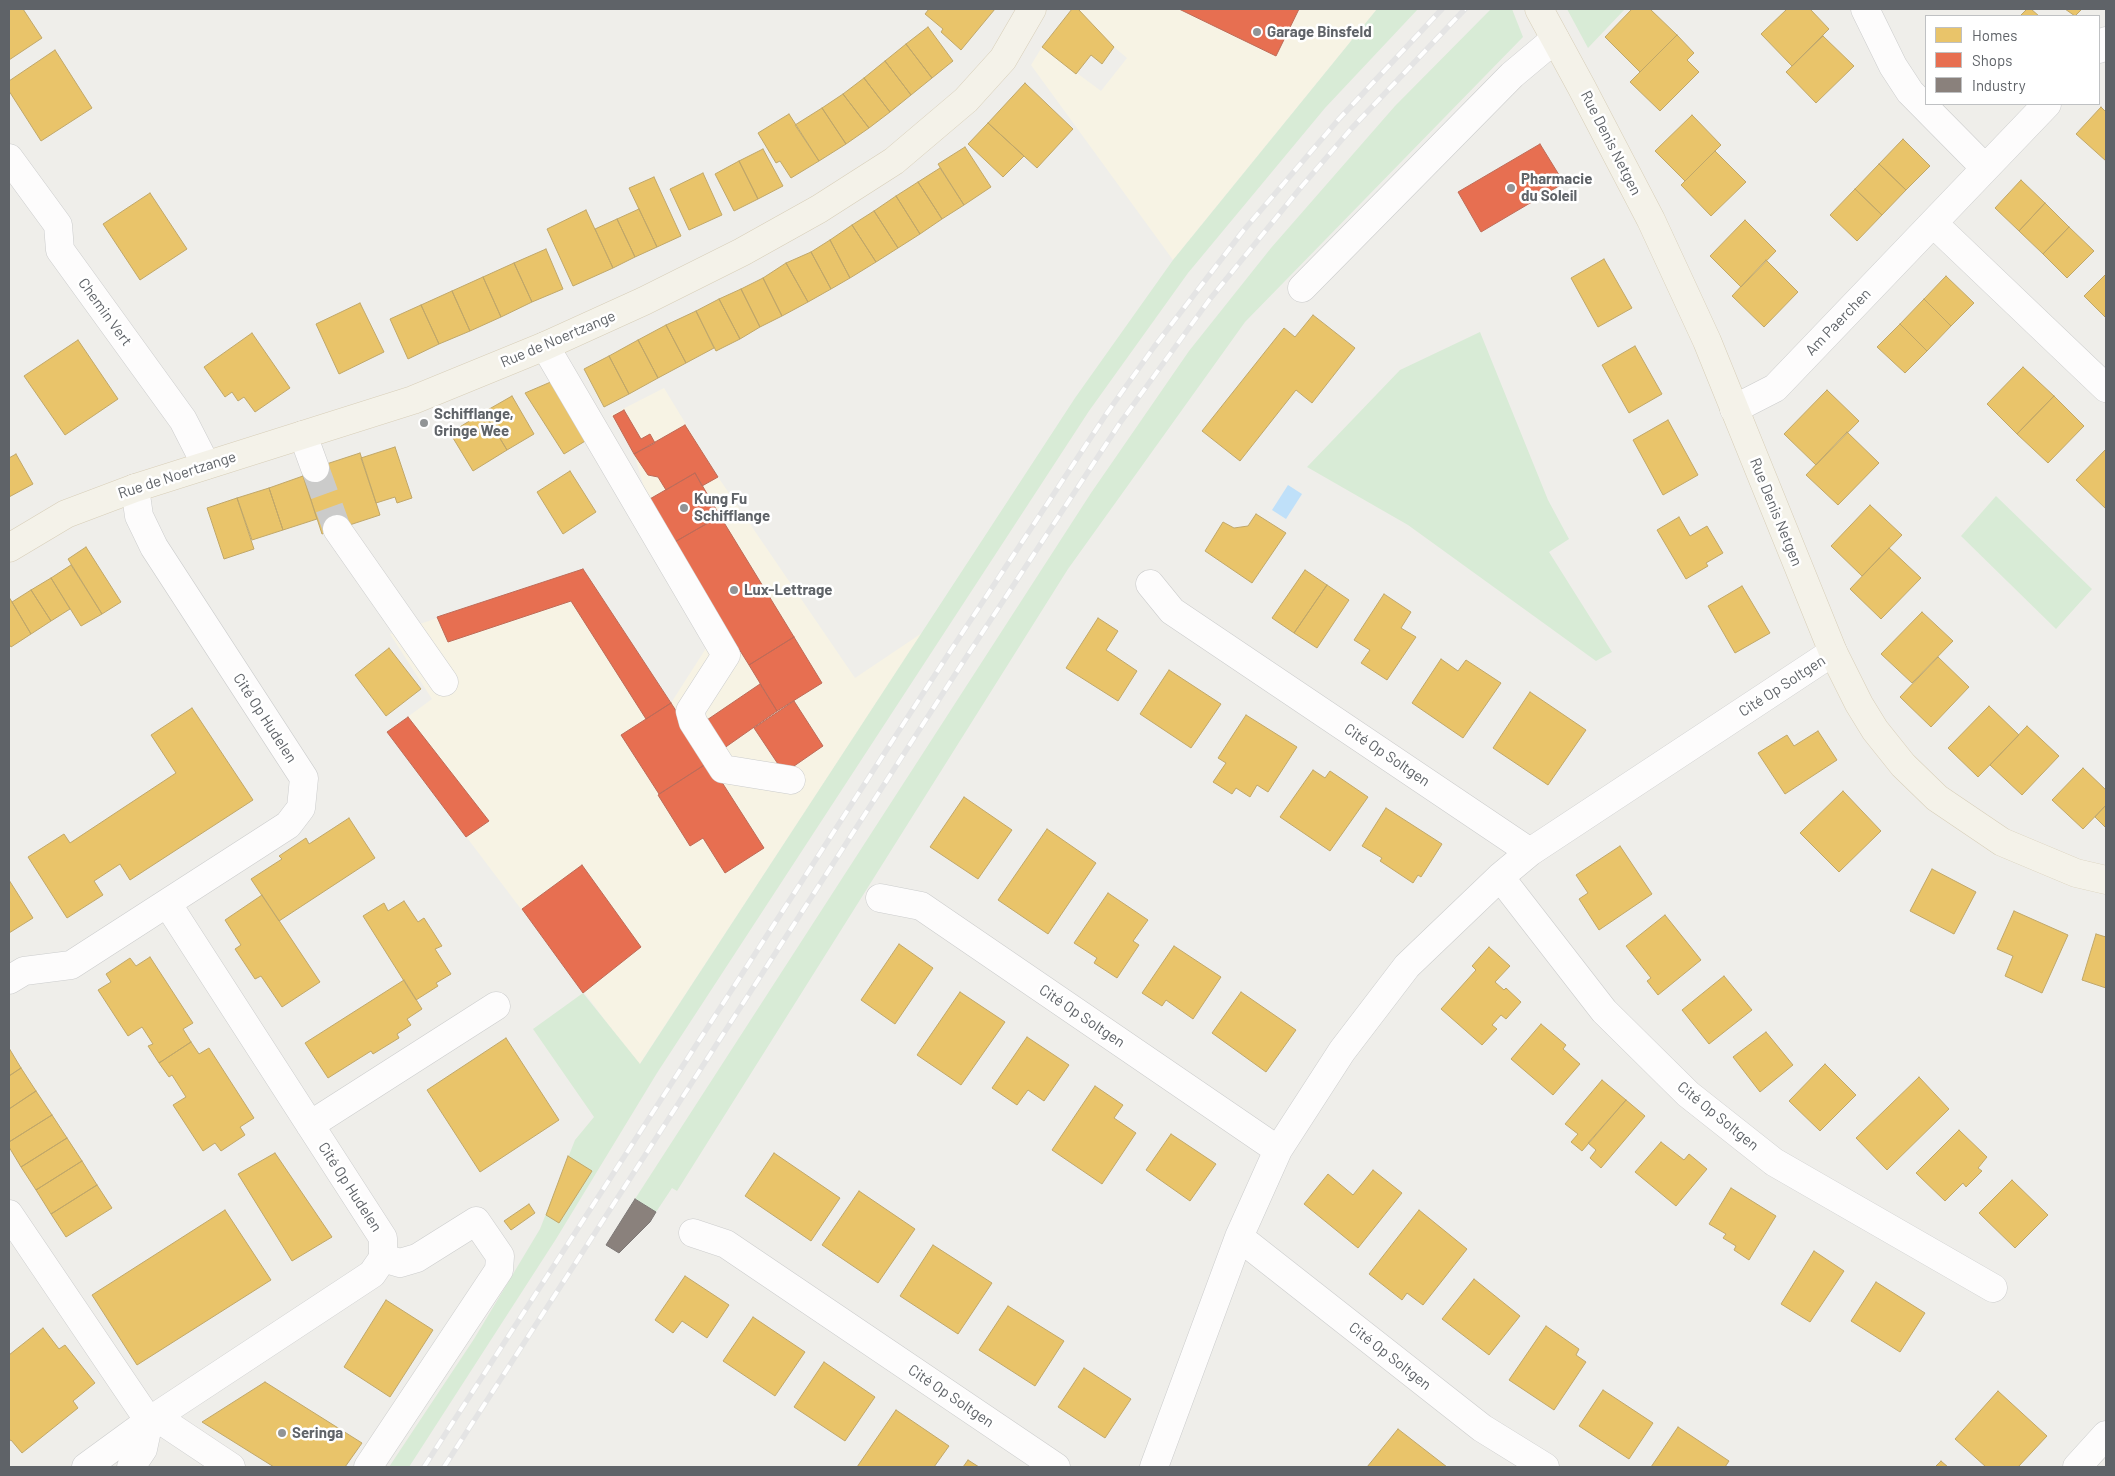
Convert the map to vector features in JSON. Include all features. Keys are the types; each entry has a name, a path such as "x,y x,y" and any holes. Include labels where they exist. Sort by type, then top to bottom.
{"main road":[{"name":"Rue de Noertzange","path":"9,548 66,514 134,488 413,400 545,346 644,301 742,252 819,209 894,161 966,100 1002,59 1032,9"},
{"name":"Rue Denis Netgen","path":"1539,9 1651,220 1707,341 1833,652 1859,704 1875,730 1903,765 1938,798 2002,842 2076,873 2106,880"}],"street":[{"path":"1865,9 1893,66 1910,92 1985,168"},
{"path":"1302,288 1512,75 1556,39"},
{"name":"Am Paerchen","path":"1734,409 1775,388 2045,105"},
{"name":"Chemin Vert","path":"9,158 58,225 60,250 182,420 206,465"},
{"path":"1932,223 2106,388"},
{"path":"545,346 726,655 690,711 693,722 723,769 791,780"},
{"path":"304,435 315,468"},
{"name":"Cité Op Hudelen","path":"9,980 24,970 71,965 288,825 301,808 304,778 154,546 139,516 134,488"},
{"path":"337,529 444,682"},
{"name":"Cité Op Soltgen","path":"1150,584 1172,610 1530,852"},
{"name":"Cité Op Soltgen","path":"1154,1467 1239,1237 1278,1150 1342,1051 1408,966 1500,877 1530,852 1833,652"},
{"name":"Cité Op Soltgen","path":"1500,877 1604,1011 1688,1094 1774,1162 1993,1288"},
{"name":"Cité Op Soltgen","path":"880,898 921,906 1278,1150"},
{"name":"Cité Op Hudelen","path":"167,903 383,1238 384,1258"},
{"path":"310,1125 496,1006"},
{"path":"9,1214 152,1419 231,1467"},
{"path":"86,1467 152,1419 372,1274 384,1258 400,1263 417,1258 476,1221 500,1256 498,1270 368,1467"},
{"name":"Cité Op Soltgen","path":"693,1233 726,1244 1056,1467"},
{"name":"Cité Op Soltgen","path":"1239,1237 1482,1428 1545,1467"},
{"path":"131,1467 143,1449 152,1419"},
{"path":"2077,1467 2106,1435"}],"shaded area":[{"path":"1078,9 1377,9 1173,260 1031,65 1042,47 1101,91 1127,58"},
{"path":"664,388 718,477 855,678 922,633 639,1065 387,732 432,699 390,634 583,569 671,703 710,642 648,501 634,454 611,415"}],"green space":[{"path":"1377,9 1418,9 1325,108 1188,273 1089,411 657,1073 556,1239 409,1467 389,1467 474,1339 540,1229 575,1140 594,1117 533,1029 583,993 640,1064 1075,398 1173,260"},
{"path":"1491,9 1512,9 1523,37 1245,322 1068,569 677,1191 672,1188 656,1212 635,1199 1091,493 1189,351 1271,248 1395,106"},
{"path":"1567,9 1625,9 1588,48"},
{"path":"1480,332 1548,500 1569,539 1549,552 1612,652 1596,661 1408,525 1307,467 1400,370"},
{"path":"1996,496 2092,589 2056,629 1961,536"}],"water":[{"path":"1288,485 1302,494 1286,519 1272,510"}],"building: Homes":[{"path":"9,9 23,9 42,38 9,60"},
{"path":"929,9 995,9 961,50 941,32 943,29 925,14"},
{"path":"1072,9 1078,9 1114,47 1102,64 1091,55 1076,74 1042,47"},
{"path":"1632,9 1650,9 1677,35 1640,72 1605,37"},
{"path":"1787,9 1810,9 1829,29 1792,66 1761,34"},
{"path":"2027,9 2031,9 2038,15 2021,15"},
{"path":"2065,9 2082,9 2074,15"},
{"path":"928,27 953,61 932,78 906,44"},
{"path":"1677,35 1694,53 1687,60 1699,72 1660,111 1630,82"},
{"path":"1823,36 1854,66 1816,103 1786,72"},
{"path":"906,44 932,78 911,95 885,61"},
{"path":"55,50 92,108 41,141 9,91 9,81"},
{"path":"885,61 911,95 890,112 864,78"},
{"path":"864,78 890,112 869,128 843,94"},
{"path":"1025,83 1073,129 1037,168 988,123"},
{"path":"843,94 869,128 846,144 822,108"},
{"path":"2101,107 2106,112 2106,161 2076,134"},
{"path":"822,108 846,144 819,161 795,125"},
{"path":"789,114 819,161 791,178 780,161 776,163 758,133"},
{"path":"1692,115 1721,145 1685,181 1655,151"},
{"path":"988,123 1024,156 1003,177 968,144"},
{"path":"1903,139 1930,166 1906,190 1879,164"},
{"path":"965,147 991,187 964,205 938,164"},
{"path":"763,149 783,186 758,199 739,161"},
{"path":"1715,151 1746,182 1711,216 1681,185"},
{"path":"739,161 758,199 734,211 715,174"},
{"path":"1879,164 1906,190 1882,215 1855,189"},
{"path":"940,168 964,205 942,219 918,182"},
{"path":"703,173 722,215 689,230 670,189"},
{"path":"654,177 681,236 657,247 629,188"},
{"path":"2021,180 2045,203 2019,231 1995,208"},
{"path":"918,182 942,219 920,234 896,196"},
{"path":"1855,189 1882,215 1857,241 1830,215"},
{"path":"150,193 187,249 140,280 103,224"},
{"path":"896,196 920,234 898,248 874,211"},
{"path":"2045,203 2069,227 2043,254 2019,231"},
{"path":"639,209 657,247 635,257 617,219"},
{"path":"586,210 613,268 573,286 547,229"},
{"path":"874,211 898,248 876,262 852,225"},
{"path":"617,219 635,257 613,268 595,229"},
{"path":"1745,220 1776,251 1741,287 1710,256"},
{"path":"852,225 876,262 850,278 830,240"},
{"path":"2069,227 2094,251 2067,278 2043,254"},
{"path":"830,240 850,278 831,289 811,252"},
{"path":"546,249 563,289 532,302 514,263"},
{"path":"811,252 831,289 808,302 786,263"},
{"path":"1604,259 1632,308 1598,327 1571,278"},
{"path":"1766,260 1798,292 1764,327 1732,296"},
{"path":"514,263 532,302 501,317 483,277"},
{"path":"786,263 808,302 782,316 763,278"},
{"path":"2106,274 2106,318 2084,296"},
{"path":"1946,276 1974,303 1951,326 1924,299"},
{"path":"483,277 501,317 470,331 452,291"},
{"path":"763,278 782,316 760,327 741,289"},
{"path":"741,289 760,327 740,339 719,299"},
{"path":"452,291 470,331 439,344 421,305"},
{"path":"719,299 740,339 716,351 696,311"},
{"path":"1924,299 1951,326 1927,351 1900,324"},
{"path":"360,303 384,352 339,374 316,324"},
{"path":"421,305 439,344 408,359 390,319"},
{"path":"696,311 714,348 686,363 666,325"},
{"path":"1313,315 1355,348 1312,403 1296,390 1240,461 1202,431 1284,328 1295,337"},
{"path":"1900,324 1927,351 1905,373 1877,347"},
{"path":"666,325 686,363 658,378 638,340"},
{"path":"252,333 290,388 255,412 244,397 238,401 232,392 225,397 204,367"},
{"path":"78,340 118,399 65,435 24,376"},
{"path":"638,340 658,378 629,394 609,356"},
{"path":"1635,346 1662,394 1629,413 1602,365"},
{"path":"609,356 629,394 604,407 584,369"},
{"path":"2023,367 2054,396 2017,434 1987,404"},
{"path":"560,378 595,435 564,454 525,393"},
{"path":"1827,390 1859,421 1816,465 1784,434"},
{"path":"512,396 534,434 507,450 484,412"},
{"path":"2054,396 2084,426 2048,463 2017,434"},
{"path":"484,412 507,450 473,471 450,433"},
{"path":"1668,420 1698,475 1663,495 1633,440"},
{"path":"1847,432 1879,463 1838,505 1806,475"},
{"path":"395,447 412,498 397,503 395,497 376,503 361,458"},
{"path":"2106,449 2106,509 2076,480"},
{"path":"360,453 380,515 322,534 302,472"},
{"path":"16,454 33,484 9,497 9,458"},
{"path":"570,471 596,512 563,534 537,492"},
{"path":"303,476 317,519 283,530 269,488"},
{"path":"269,488 283,530 252,540 237,498"},
{"path":"237,498 254,549 224,559 207,508"},
{"path":"1870,505 1902,535 1862,576 1831,546"},
{"path":"1256,514 1286,533 1252,583 1205,551 1223,522 1234,528 1248,526"},
{"path":"1679,517 1690,536 1707,526 1723,553 1706,563 1708,566 1686,579 1657,530"},
{"path":"86,547 121,602 102,614 68,559"},
{"path":"1889,548 1921,578 1881,619 1850,589"},
{"path":"71,565 102,614 81,626 51,578"},
{"path":"1305,570 1327,585 1294,633 1272,618"},
{"path":"51,578 70,609 51,621 31,590"},
{"path":"1327,585 1349,600 1317,648 1294,633"},
{"path":"1742,586 1770,633 1735,653 1708,606"},
{"path":"31,590 51,621 31,634 12,602"},
{"path":"1384,594 1411,612 1401,628 1416,637 1387,680 1361,663 1370,650 1354,640"},
{"path":"9,597 31,634 11,647 9,644"},
{"path":"1922,612 1953,641 1912,683 1881,654"},
{"path":"1098,618 1118,631 1106,650 1137,671 1118,701 1066,668"},
{"path":"389,648 421,689 386,716 355,675"},
{"path":"1938,657 1969,687 1931,727 1900,697"},
{"path":"1441,659 1458,671 1466,660 1501,683 1463,738 1412,703"},
{"path":"1169,670 1221,704 1191,748 1140,714"},
{"path":"1530,692 1586,730 1548,785 1493,748"},
{"path":"1989,706 2019,735 1978,777 1948,748"},
{"path":"192,708 253,800 130,880 120,864 94,881 103,895 67,918 28,857 64,834 70,843 176,773 151,735"},
{"path":"1246,715 1297,747 1268,792 1257,785 1250,797 1236,788 1232,794 1213,782 1226,763 1218,758"},
{"path":"2027,726 2059,756 2022,795 1990,765"},
{"path":"1818,731 1837,760 1785,794 1758,753 1787,735 1794,746"},
{"path":"2083,768 2106,790 2106,805 2083,829 2052,800"},
{"path":"1313,770 1325,778 1330,771 1368,797 1330,851 1280,817"},
{"path":"1843,791 1881,831 1839,872 1800,833"},
{"path":"964,797 1012,830 978,879 930,847"},
{"path":"2106,805 2106,828 2095,817"},
{"path":"1386,808 1442,844 1421,877 1418,875 1413,883 1380,861 1382,858 1362,846"},
{"path":"349,818 375,858 279,921 251,879 282,859 279,856 306,838 309,844"},
{"path":"1047,829 1096,863 1048,934 998,900"},
{"path":"1620,846 1652,894 1599,930 1579,899 1588,893 1576,875"},
{"path":"1932,869 1976,892 1954,934 1910,911"},
{"path":"9,880 33,918 9,933"},
{"path":"1108,893 1148,920 1133,941 1139,945 1117,978 1094,963 1097,958 1074,943"},
{"path":"262,895 320,982 282,1007 261,976 255,979 235,949 241,945 225,920"},
{"path":"404,901 418,922 424,918 442,946 435,949 451,974 436,983 438,986 416,1000 363,916 384,903 388,911"},
{"path":"2014,911 2068,935 2042,993 2005,976 2013,956 1997,949"},
{"path":"1665,915 1701,960 1658,995 1647,981 1651,978 1626,946"},
{"path":"2096,934 2106,937 2106,988 2082,980"},
{"path":"899,944 933,968 895,1024 861,1000"},
{"path":"1174,946 1221,977 1193,1019 1166,1000 1162,1006 1142,993"},
{"path":"1489,947 1510,966 1495,982 1504,990 1506,988 1521,1002 1506,1019 1501,1015 1492,1025 1497,1029 1482,1045 1441,1009 1476,970 1472,966"},
{"path":"150,957 193,1023 183,1029 191,1042 159,1063 148,1046 153,1044 142,1027 128,1036 98,990 111,982 106,974 130,958 136,966"},
{"path":"1724,976 1752,1010 1709,1044 1682,1010"},
{"path":"404,980 422,1009 407,1019 411,1025 397,1034 399,1038 373,1054 371,1051 328,1078 305,1043"},
{"path":"960,992 1005,1022 961,1085 917,1055"},
{"path":"1241,992 1296,1030 1266,1072 1212,1033"},
{"path":"1541,1024 1566,1045 1563,1049 1580,1064 1553,1095 1511,1059"},
{"path":"1766,1032 1793,1065 1760,1092 1733,1057"},
{"path":"1027,1037 1069,1065 1044,1101 1028,1090 1017,1105 992,1088"},
{"path":"506,1038 559,1120 480,1172 427,1090"},
{"path":"191,1042 199,1054 209,1048 254,1118 240,1127 245,1135 221,1151 215,1143 203,1151 173,1105 186,1097 172,1075 169,1077 159,1063"},
{"path":"9,1048 21,1068 9,1076"},
{"path":"1825,1064 1856,1095 1820,1131 1789,1101"},
{"path":"21,1068 36,1091 9,1109 9,1076"},
{"path":"1919,1077 1949,1109 1887,1170 1856,1138"},
{"path":"1602,1080 1626,1100 1582,1151 1571,1142 1578,1134 1565,1124"},
{"path":"1095,1086 1123,1105 1114,1118 1136,1133 1102,1184 1052,1150"},
{"path":"36,1091 52,1115 9,1142 9,1109"},
{"path":"1626,1100 1645,1116 1601,1168 1590,1158 1596,1150 1588,1143"},
{"path":"52,1115 67,1138 21,1167 9,1147 9,1142"},
{"path":"1959,1130 1987,1157 1978,1168 1982,1171 1966,1187 1963,1183 1945,1201 1916,1173"},
{"path":"1171,1134 1216,1164 1190,1201 1146,1170"},
{"path":"67,1138 82,1161 36,1190 21,1167"},
{"path":"1661,1142 1684,1160 1689,1154 1707,1169 1676,1206 1635,1172"},
{"path":"275,1153 332,1237 292,1261 238,1174"},
{"path":"774,1153 840,1198 811,1241 745,1196"},
{"path":"568,1156 592,1171 559,1223 546,1215"},
{"path":"82,1161 97,1185 51,1214 36,1190"},
{"path":"1373,1170 1402,1193 1358,1248 1304,1204 1328,1174 1353,1195"},
{"path":"2012,1180 2048,1215 2015,1248 1979,1213"},
{"path":"97,1185 112,1208 66,1237 51,1214"},
{"path":"1731,1188 1776,1216 1749,1260 1734,1250 1736,1246 1723,1238 1726,1234 1709,1224"},
{"path":"859,1191 915,1229 878,1283 822,1245"},
{"path":"529,1204 535,1213 511,1230 504,1221"},
{"path":"225,1210 271,1280 137,1365 92,1295"},
{"path":"1419,1210 1467,1249 1423,1305 1407,1293 1402,1300 1369,1274"},
{"path":"933,1245 992,1283 958,1334 900,1296"},
{"path":"1814,1251 1844,1271 1810,1322 1781,1304"},
{"path":"685,1276 729,1305 707,1338 682,1321 673,1333 655,1320"},
{"path":"1474,1279 1520,1316 1489,1355 1442,1319"},
{"path":"1876,1282 1925,1313 1900,1352 1851,1321"},
{"path":"386,1300 433,1330 390,1397 344,1367"},
{"path":"1008,1306 1064,1341 1035,1386 979,1350"},
{"path":"753,1317 805,1352 775,1396 723,1361"},
{"path":"1546,1326 1579,1349 1576,1355 1586,1362 1554,1410 1509,1380"},
{"path":"43,1328 59,1349 65,1345 95,1383 73,1401 78,1408 22,1453 11,1440 9,1441 9,1355"},
{"path":"824,1362 875,1397 845,1441 794,1407"},
{"path":"1084,1368 1131,1399 1105,1438 1058,1407"},
{"name":"Seringa","path":"265,1382 362,1443 345,1467 274,1467 202,1422"},
{"path":"1603,1390 1653,1423 1629,1459 1579,1426"},
{"path":"1998,1391 2047,1436 2018,1467 1986,1467 1955,1439"},
{"path":"896,1410 949,1446 934,1467 857,1467"},
{"path":"1678,1427 1729,1461 1725,1467 1651,1467"},
{"path":"1398,1429 1447,1467 1367,1467"},
{"path":"968,1460 979,1467 963,1467"},
{"path":"1941,1461 1948,1467 1935,1467"}],"building: Shops":[{"name":"Garage Binsfeld","path":"1179,9 1299,9 1276,56"},
{"name":"Pharmacie du Soleil","path":"1540,144 1564,183 1481,232 1458,192"},
{"path":"624,410 641,439 650,434 655,443 634,454 613,416"},
{"path":"685,425 718,477 702,486 695,473 666,490 658,477 648,475 634,454"},
{"name":"Kung Fu Schifflange","path":"695,473 720,516 673,543 648,500"},
{"name":"Lux-Lettrage","path":"720,516 794,637 749,665 673,543"},
{"path":"583,569 671,703 646,719 571,601 448,642 437,617"},
{"path":"794,637 822,683 777,711 749,665"},
{"path":"760,684 777,711 720,751 701,724"},
{"path":"794,701 823,746 784,773 754,728"},
{"path":"671,703 709,762 659,794 621,735"},
{"path":"408,717 489,821 466,837 387,732"},
{"path":"709,762 764,848 725,873 703,838 690,846 658,795"},
{"path":"582,865 641,947 583,993 522,909"}],"building: Industry":[{"path":"635,1199 656,1212 650,1222 619,1253 606,1245"}],"tunnel":[{"path":"315,468 337,529"}],"railway":[{"path":"424,1467 951,650 1107,413 1154,347 1243,231 1339,119 1442,9"},
{"path":"444,1467 965,659 1120,423 1210,299 1302,186 1351,129 1465,9"}],"place":[{"name":"Garage Binsfeld","path":"1257,32"},
{"name":"Pharmacie du Soleil","path":"1511,188"},
{"name":"Schifflange, Gringe Wee","path":"424,423"},
{"name":"Kung Fu Schifflange","path":"684,508"},
{"name":"Lux-Lettrage","path":"734,590"},
{"name":"Seringa","path":"282,1433"}]}
